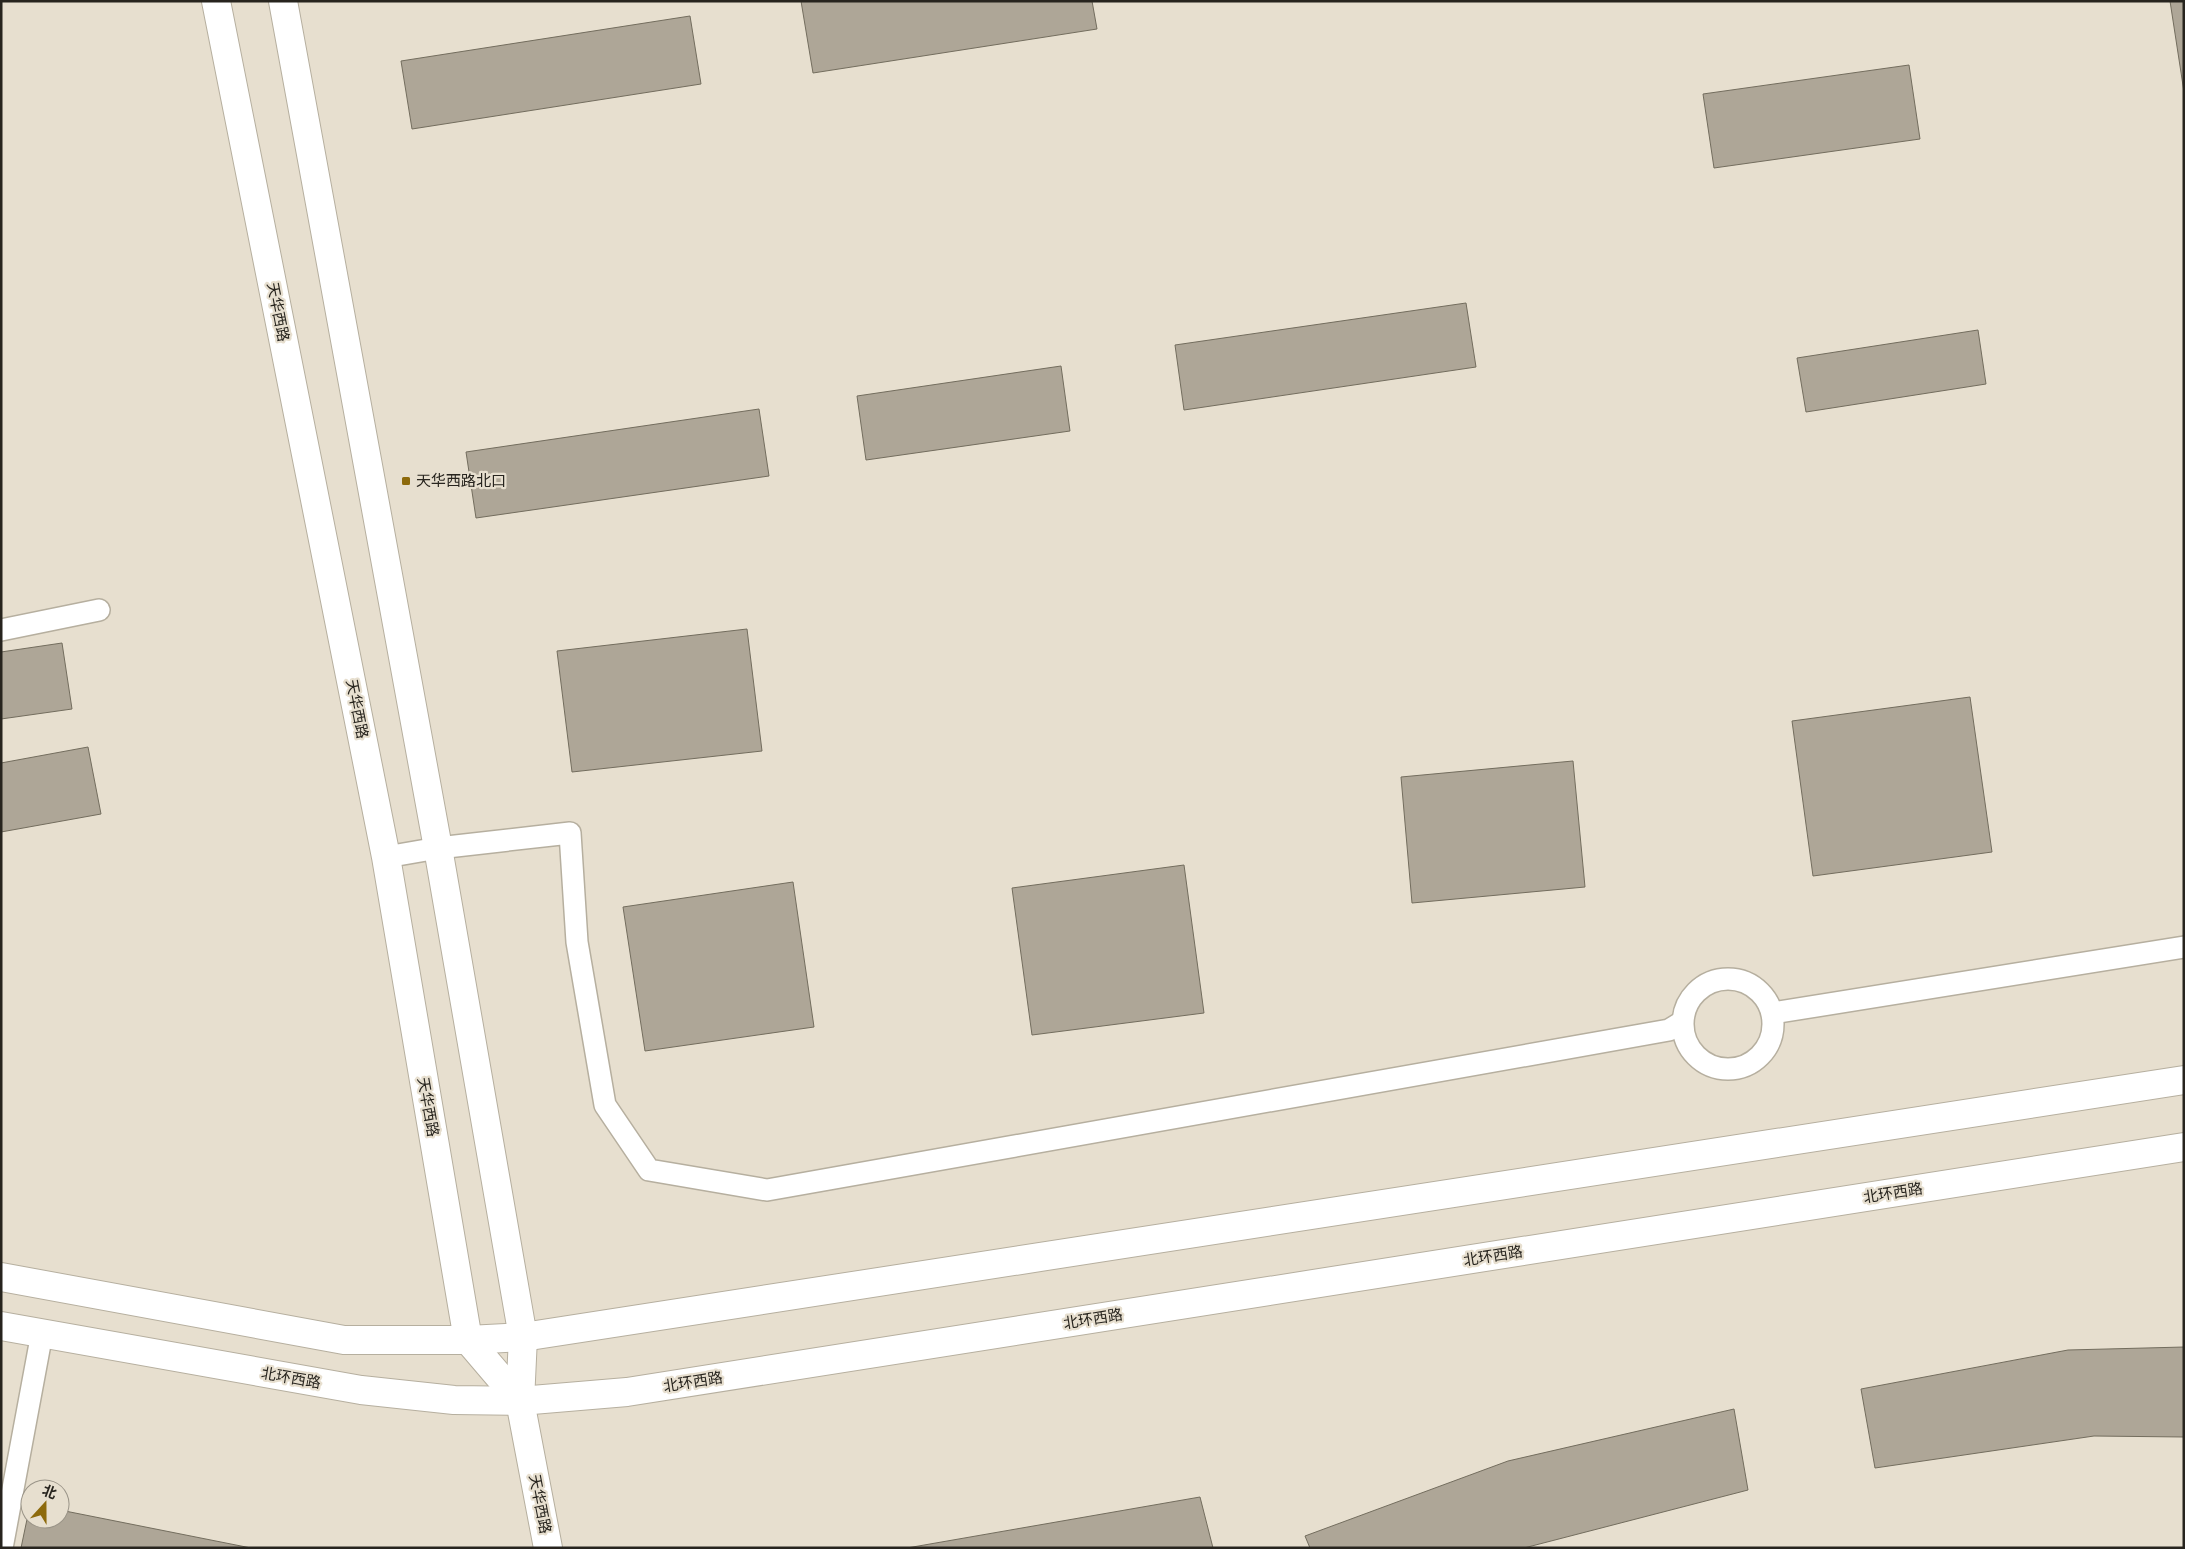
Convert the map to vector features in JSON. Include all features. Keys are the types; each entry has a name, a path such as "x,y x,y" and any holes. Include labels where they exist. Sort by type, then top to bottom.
{"street":[{"name":"天华西路","path":"216,1 386,857 468,1340 520,1401"},
{"name":"天华西路","path":"283,1 438,848 522,1337 520,1401 548,1548"},
{"path":"1,1277 344,1340 468,1340 522,1337 2184,1080"},
{"name":"北环西路","path":"1,1326 361,1390 454,1400 520,1401 627,1392 2184,1147"}],"lane":[{"path":"1,630 100,610"},
{"path":"386,857 438,848 570,833 577,942 605,1105 649,1170 767,1190 1669,1030 1682,1022"},
{"path":"1773,1013 2184,947"},
{"path":"1737,978 1760,991 1773,1013 1771,1039 1756,1060 1732,1070 1707,1065 1688,1047 1682,1022 1690,997 1711,981 1737,978"},
{"path":"2,1548 42,1333"}],"building":[{"path":"801,1 1092,1 1097,29 813,73"},
{"path":"2170,1 2184,1 2184,92"},
{"path":"690,16 701,84 412,129 401,61"},
{"path":"1909,65 1920,139 1714,168 1703,94"},
{"path":"1466,303 1476,367 1184,410 1175,345"},
{"path":"1978,330 1986,384 1806,412 1797,358"},
{"path":"1061,366 1070,431 866,460 857,396"},
{"path":"759,409 769,476 476,518 466,452"},
{"path":"747,629 762,751 572,772 557,651"},
{"path":"62,643 72,709 1,719 1,652"},
{"path":"1970,697 1992,852 1813,876 1792,721"},
{"path":"88,747 101,814 1,832 1,763"},
{"path":"1573,761 1585,887 1412,903 1401,777"},
{"path":"1184,865 1204,1013 1032,1035 1012,888"},
{"path":"793,882 814,1027 645,1051 623,907"},
{"path":"2184,1347 2184,1437 2094,1436 1875,1468 1861,1389 2068,1350"},
{"path":"1734,1409 1748,1490 1524,1548 1310,1548 1305,1536 1508,1461"},
{"path":"1200,1497 1213,1548 907,1548"},
{"path":"70,1512 251,1548 21,1548 25,1529 70,1529"}],"place":[{"name":"天华西路北口","path":"406,481"}]}
